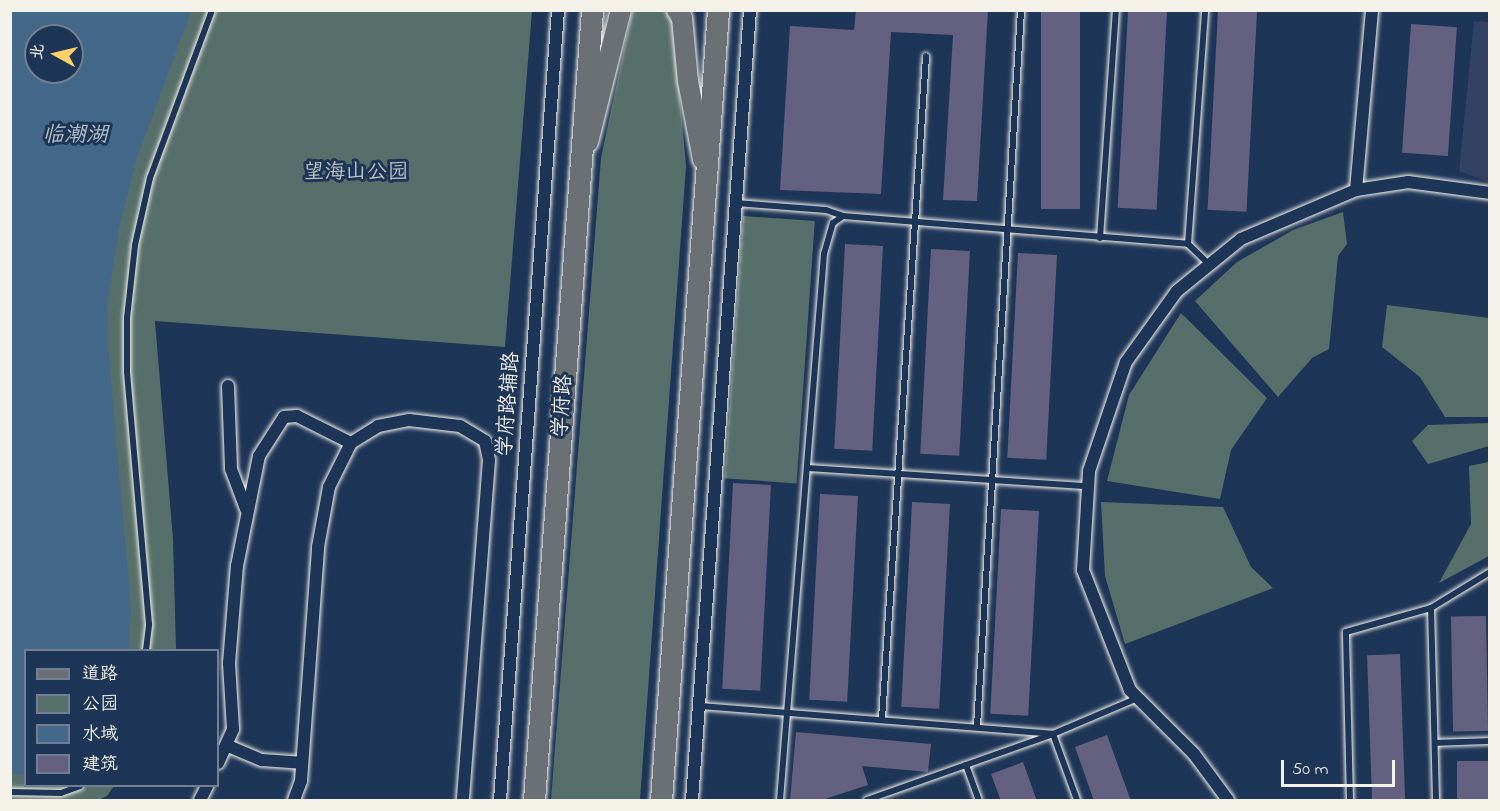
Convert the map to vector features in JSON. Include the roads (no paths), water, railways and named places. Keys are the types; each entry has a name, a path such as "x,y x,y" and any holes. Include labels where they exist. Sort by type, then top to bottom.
{"highway":[{"name":"学府路","path":"534,801 592,10"},
{"path":"661,801 718,10"}],"main road":[{"path":"677,10 682,18 688,81 706,174"},
{"path":"580,177 621,14"}],"street":[{"name":"学府路辅路","path":"500,801 558,10"},
{"path":"692,801 750,10"},
{"path":"1356,190 1372,10"},
{"path":"1228,801 1194,754 1130,690 1108,641 1083,570 1089,471 1126,362 1177,291 1241,239 1356,190 1408,182 1490,193"},
{"path":"228,386 231,469 247,510"},
{"path":"219,761 233,729 229,663 247,510 259,456 284,417 297,416 351,442"},
{"path":"294,801 302,763 318,548 329,487 351,442 378,426 409,420 460,426 485,441 489,460 463,801"},
{"path":"226,745 262,760 302,763"},
{"path":"200,801 207,787"}],"lane":[{"path":"146,649 149,624 128,372 127,318 135,245 150,178 212,10"},
{"path":"976,726 1021,10"},
{"path":"1100,238 1116,10"},
{"path":"1188,244 1205,10"},
{"path":"882,719 917,223 926,56"},
{"path":"736,202 825,210 843,216 917,223 1188,244 1210,265"},
{"path":"780,801 824,255 833,223 843,216"},
{"path":"807,468 1088,486"},
{"path":"1350,801 1346,632 1431,608 1490,572"},
{"path":"1431,608 1436,801"},
{"path":"867,801 884,798 966,765 1053,734 1139,698"},
{"path":"700,706 976,726 1053,734"},
{"path":"1053,734 1077,801"},
{"path":"1435,743 1490,741"},
{"path":"966,765 979,801"},
{"path":"10,792 61,794 78,787"}],"water":[{"name":"临潮湖","path":"10,11 191,11 138,155 119,228 107,306 108,346 131,608 129,649 24,649 24,774 10,774"}],"park label":[{"name":"望海山公园","path":"356,173"}]}
